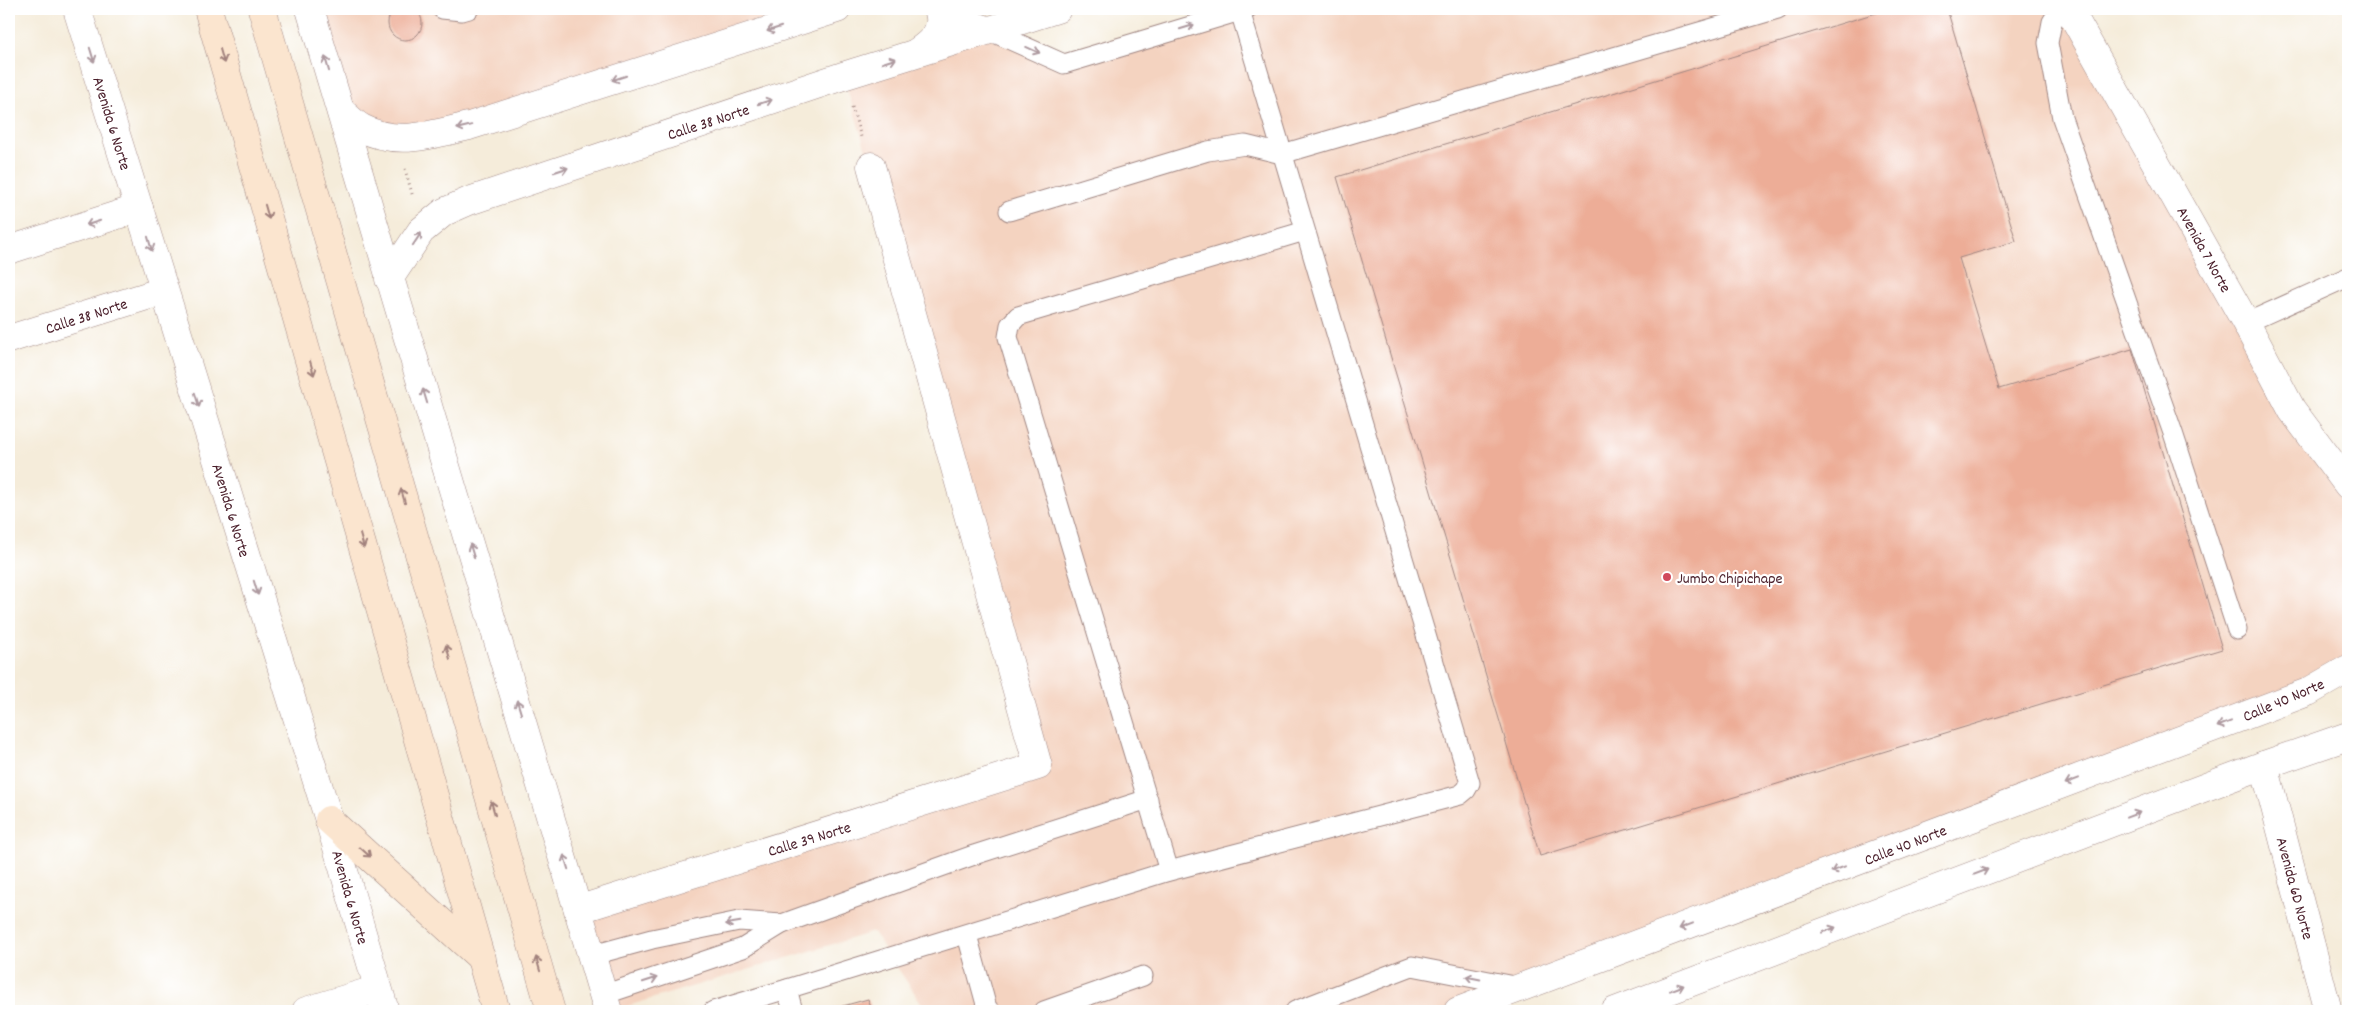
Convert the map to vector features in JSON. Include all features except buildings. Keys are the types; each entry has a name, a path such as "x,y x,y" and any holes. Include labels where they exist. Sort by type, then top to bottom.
{"main road":[{"path":"208,9 496,1011"},
{"path":"262,9 551,1011"},
{"path":"328,820 482,959"}],"street":[{"name":"Avenida 6 Norte","path":"78,9 382,1000"},
{"path":"310,9 389,279 580,909 606,1003"},
{"path":"341,111 362,128 378,134 398,140 422,137 469,126 837,9"},
{"path":"915,53 931,42 938,32 941,19 938,9"},
{"path":"958,9 969,24 988,30"},
{"name":"Calle 38 Norte","path":"389,279 421,232 444,212 469,201 843,76 1057,9"},
{"name":"Avenida 7 Norte","path":"2069,9 2246,323 2292,410 2348,485"},
{"name":"Calle 39 Norte","path":"580,909 1038,766 871,166"},
{"path":"9,250 139,208"},
{"name":"Calle 38 Norte","path":"9,339 163,291"},
{"name":"Calle 40 Norte","path":"1458,1011 2308,692 2348,669"},
{"path":"1615,1011 2264,765 2348,736"},
{"name":"Avenida 6D Norte","path":"2264,765 2328,1011"},
{"path":"306,1011 382,1000"}],"lane":[{"path":"442,9 462,11 469,9"},
{"path":"1008,211 1208,151 1244,145 1282,154 1778,9"},
{"path":"2060,9 2052,22 2048,43 2062,118 2173,433 2237,630"},
{"path":"713,1011 966,935 1169,871 1460,795 1470,783 1282,154 1243,10 1064,64 988,30"},
{"path":"1169,871 1008,337 1010,325 1018,316 1305,231"},
{"path":"2246,323 2348,277"},
{"path":"606,1003 743,948 782,924 974,855 1148,799"},
{"path":"593,955 652,939 739,921 782,924"},
{"path":"966,935 987,1008 990,1011"},
{"path":"1295,1011 1412,966 1521,988"},
{"path":"1044,1011 1143,976"},
{"path":"787,989 793,1011"}],"path":[{"path":"843,76 871,166"}],"shaded area":[{"path":"310,9 837,9 469,126 362,128"},
{"name":"Jumbo Chipichape","path":"1247,9 2069,9 2348,485 2348,669 1458,1011 924,1011 922,1004 873,932 611,1011 580,909 1038,766 871,166 843,76 988,30 1064,64"}],"place":[{"name":"Jumbo Chipichape","path":"1667,577"}]}
